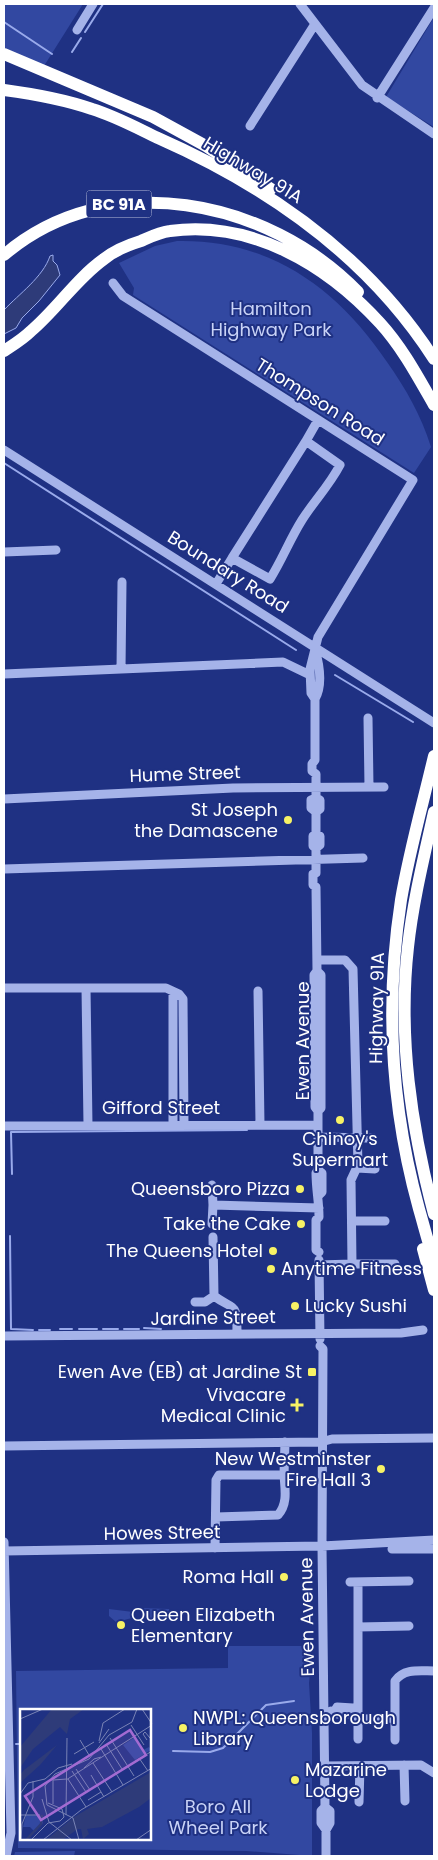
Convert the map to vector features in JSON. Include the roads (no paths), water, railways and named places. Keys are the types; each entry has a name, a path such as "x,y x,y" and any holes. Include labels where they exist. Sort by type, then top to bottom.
{"highway":[{"path":"4,54 108,96 206,146 282,196 313,221 327,239"},
{"name":"Highway 91A","path":"4,90 46,96 94,109 199,156 265,194 327,239 362,270 397,306 434,360"},
{"name":"BC 91A","path":"4,255 41,230 71,216 105,206 140,202 177,202 210,208 245,219 292,241 345,278 398,334 422,368 434,392"},
{"path":"4,351 31,332 104,258 124,247 168,231 209,229 258,239 282,248 304,260 342,287 365,308 394,341 434,405"},
{"name":"Highway 91A","path":"434,756 401,899 392,990 394,1077 404,1146 412,1183 434,1260"},
{"name":"Highway 91A","path":"434,812 414,906 405,998 405,1043 412,1114 420,1161 434,1214"},
{"path":"412,1183 416,1225 434,1290"}],"street":[{"path":"77,30 93,4"},
{"path":"300,4 362,86 434,134"},
{"path":"378,98 434,8"},
{"path":"250,126 315,24"},
{"name":"Thompson Road","path":"113,283 123,296 413,480 316,642"},
{"path":"216,584 318,420"},
{"path":"232,558 270,579 286,554 301,522 322,494 340,465 306,441"},
{"name":"Boundary Road","path":"4,450 216,584 316,642 339,662 434,723"},
{"path":"4,552 56,550"},
{"path":"122,582 122,669"},
{"name":"Ewen Avenue","path":"316,642 318,692 315,698 315,760 312,764 312,771 316,774 316,798 311,800 311,808 316,812 316,834 312,836 313,846 316,848 316,872 313,874 313,885 316,887 317,971 321,975 321,1108 318,1111 316,1192 319,1194 319,1212 316,1220 316,1250 319,1252 320,1346 317,1349 318,1424 321,1427 325,1711 325,1807 321,1811 321,1823 326,1830 326,1856"},
{"name":"Ewen Avenue","path":"315,698 310,693 310,675 316,642"},
{"path":"4,674 283,662 310,675"},
{"path":"318,667 326,662 339,662"},
{"path":"368,718 369,787"},
{"name":"Hume Street","path":"4,799 233,788 384,787"},
{"path":"4,869 363,858"},
{"path":"317,960 345,960 353,969 357,1168 351,1180 352,1264"},
{"path":"4,988 166,988 183,999 184,1124"},
{"path":"86,988 88,1124"},
{"path":"258,991 260,1124"},
{"path":"173,992 173,1124"},
{"name":"Gifford Street","path":"4,1126 88,1124 318,1125"},
{"path":"318,1137 373,1138"},
{"path":"357,1168 375,1169"},
{"path":"212,1185 212,1224"},
{"path":"213,1205 319,1212"},
{"path":"352,1221 385,1221"},
{"path":"214,1237 214,1296"},
{"path":"319,1265 395,1264"},
{"path":"195,1302 206,1302 214,1296"},
{"path":"214,1296 232,1305 236,1311 237,1333"},
{"name":"Jardine Street","path":"4,1336 237,1333 320,1334 423,1330"},
{"path":"4,1446 321,1442 332,1439 434,1438"},
{"path":"216,1517 278,1515 284,1509 285,1442"},
{"path":"216,1548 216,1480 219,1475 284,1475"},
{"name":"Howes Street","path":"4,1548 216,1548 322,1546 434,1540"},
{"name":"Howes Street","path":"322,1546 335,1549 434,1549"},
{"path":"4,1548 6,1752 11,1833 6,1856"},
{"path":"358,1739 358,1627 354,1582 409,1581"},
{"path":"358,1627 409,1626"},
{"path":"395,1740 395,1680 399,1674 406,1671 434,1671"},
{"path":"325,1711 335,1711 337,1714 353,1714 357,1711"},
{"path":"357,1711 363,1719 395,1718"},
{"path":"325,1766 421,1764 434,1774"},
{"path":"404,1765 404,1801"},
{"path":"359,1802 360,1766"}],"waterway":[{"path":"85,32 103,4"},
{"path":"4,22 52,54"},
{"path":"72,52 81,38"},
{"path":"4,463 296,650"},
{"path":"335,675 413,722"},
{"path":"12,1174 11,1132 247,1130"},
{"path":"10,1236 11,1329 33,1330"},
{"path":"144,1328 161,1329"},
{"path":"60,1329 72,1329"},
{"path":"79,1329 97,1329"},
{"path":"103,1329 118,1329"},
{"path":"124,1329 139,1329"},
{"path":"39,1330 50,1330"},
{"path":"173,1751 210,1752 223,1748 266,1705 294,1701"}],"place":[{"name":"St Joseph the Damascene","path":"288,820"},
{"name":"Chinoy's Supermart","path":"340,1120"},
{"name":"Queensboro Pizza","path":"300,1189"},
{"name":"Take the Cake","path":"301,1224"},
{"name":"The Queens Hotel","path":"273,1251"},
{"name":"Anytime Fitness","path":"271,1269"},
{"name":"Lucky Sushi","path":"295,1306"},
{"name":"Ewen Ave (EB) at Jardine St","path":"312,1372"},
{"name":"Vivacare Medical Clinic","path":"297,1405"},
{"name":"New Westminster Fire Hall 3","path":"381,1469"},
{"name":"Roma Hall","path":"284,1577"},
{"name":"Queen Elizabeth Elementary","path":"121,1625"},
{"name":"NWPL: Queensborough Library","path":"183,1728"},
{"name":"Mazarine Lodge","path":"295,1780"}],"park label":[{"name":"Hamilton Highway Park","path":"271,319"},
{"name":"Boro All Wheel Park","path":"218,1817"}]}
